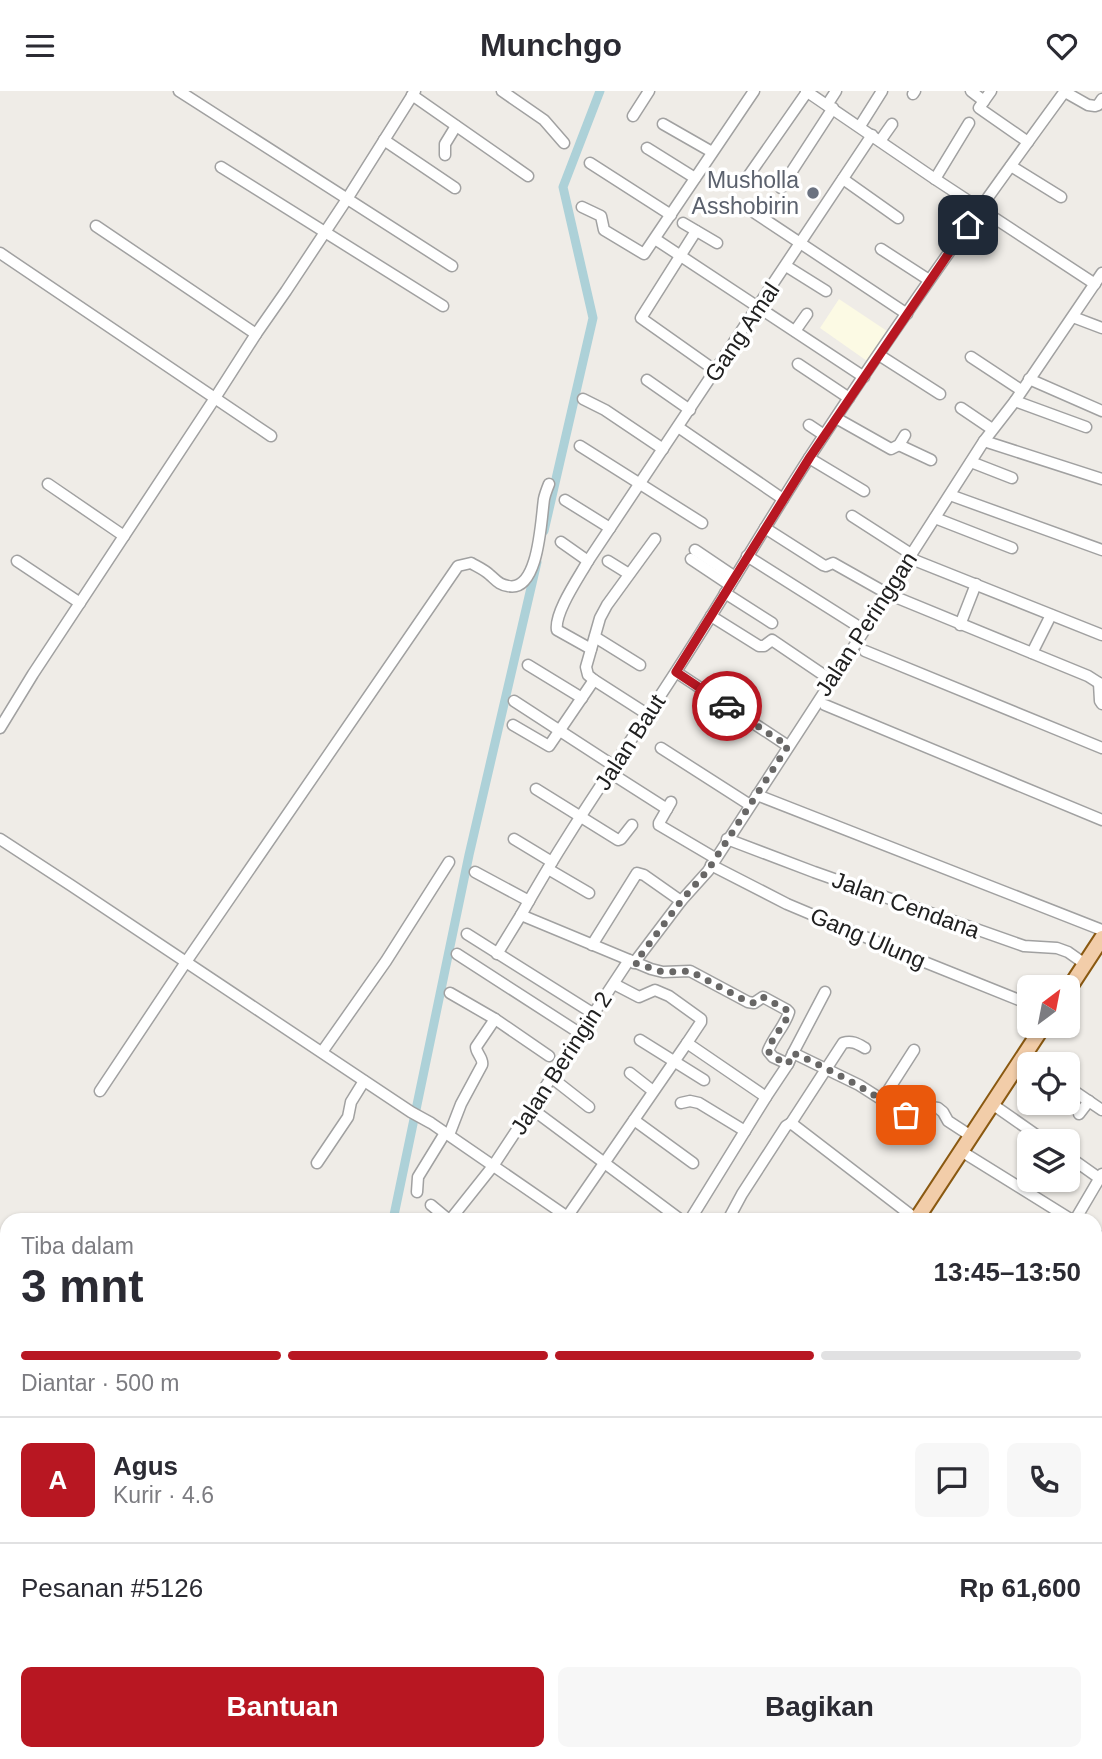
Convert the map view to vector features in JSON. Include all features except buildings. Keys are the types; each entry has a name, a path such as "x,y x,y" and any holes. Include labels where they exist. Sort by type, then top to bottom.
{"main road":[{"path":"1078,975 1099,948"},
{"path":"920,1213 992,1104 1017,1074"}],"street":[{"path":"179,91 452,267"},
{"path":"502,91 544,120 564,143"},
{"path":"633,116 649,91"},
{"path":"582,207 599,214 604,230 642,254 646,253 754,91"},
{"path":"747,178 806,91 1095,283"},
{"path":"781,188 830,106 836,91"},
{"path":"860,126 882,91"},
{"path":"971,91 981,105 1028,142"},
{"path":"981,105 991,91"},
{"path":"1065,91 1092,106 1098,105 1102,99"},
{"name":"Jalan Baut","path":"498,954 550,866 676,672 824,435 929,280 1065,91"},
{"path":"0,728 414,93 528,176"},
{"path":"935,179 969,123"},
{"path":"663,124 712,152"},
{"name":"Gang Amal","path":"591,649 563,634 556,626 561,611 588,561 843,179 876,138 892,124"},
{"path":"445,155 446,144 456,126"},
{"path":"384,141 455,188"},
{"path":"647,148 695,178"},
{"path":"590,163 671,215"},
{"path":"1011,166 1061,197"},
{"path":"221,167 443,306"},
{"path":"843,179 898,218"},
{"path":"749,209 907,314"},
{"path":"683,223 717,243"},
{"path":"96,226 256,334"},
{"path":"696,231 641,318 716,371"},
{"path":"655,239 864,377"},
{"path":"881,249 929,280"},
{"path":"0,253 271,436"},
{"path":"786,266 826,291"},
{"name":"Jalan Peringgan","path":"632,962 713,861 984,441 1102,273"},
{"path":"795,331 807,314"},
{"path":"1073,317 1102,328"},
{"path":"879,355 940,394"},
{"path":"971,357 1021,390"},
{"path":"798,364 849,398"},
{"path":"1029,379 1102,411"},
{"path":"647,380 690,410"},
{"path":"583,399 605,410 663,449"},
{"path":"1014,401 1086,426"},
{"path":"961,408 992,429"},
{"path":"836,418 891,449 902,440 931,460"},
{"path":"809,425 824,435"},
{"path":"678,427 783,499"},
{"path":"984,441 1102,479"},
{"path":"580,446 702,523"},
{"path":"810,457 864,491"},
{"path":"971,462 1013,478"},
{"path":"48,484 124,536"},
{"path":"100,1091 458,566 471,563 506,586 520,586 524,582 536,554 544,499 549,484"},
{"path":"950,495 1102,550"},
{"path":"565,500 610,528"},
{"path":"852,516 910,556 1102,635"},
{"path":"935,518 1012,548"},
{"path":"765,528 823,565 833,563 887,594 1101,681 1102,705"},
{"path":"647,714 594,680 588,675 586,667 600,618 654,539"},
{"path":"561,542 588,561"},
{"path":"693,555 772,623"},
{"path":"747,556 864,630"},
{"path":"17,561 80,603"},
{"path":"608,561 629,575"},
{"path":"960,625 976,584"},
{"path":"1032,653 1051,615"},
{"path":"711,616 759,646 772,640 831,680"},
{"path":"595,637 640,665"},
{"path":"865,650 1102,748"},
{"path":"528,665 582,698"},
{"path":"676,672 788,746"},
{"path":"513,725 549,746 594,680"},
{"path":"514,701 612,769"},
{"path":"825,705 1102,820"},
{"path":"661,748 750,805"},
{"name":"Gang Ulung","path":"612,769 669,806 659,825 713,861 787,904 1017,999"},
{"path":"536,789 618,840 632,825"},
{"path":"757,795 1102,930"},
{"path":"0,839 431,1123 562,1213"},
{"path":"514,839 589,893"},
{"name":"Jalan Cendana","path":"727,839 1024,946 1052,947 1068,952 1085,964"},
{"path":"322,1052 386,961 449,862"},
{"path":"475,872 529,901"},
{"path":"592,945 637,873 681,901"},
{"path":"521,915 632,962 663,972 690,971 748,1002 754,1003 763,997 787,1010 787,1018 768,1051 773,1057 788,1064"},
{"path":"467,934 594,1014"},
{"path":"457,954 581,1034"},
{"name":"Jalan Beringin 2","path":"455,1213 493,1166 614,984 632,962"},
{"path":"572,1213 701,1023 701,1019 669,996 655,990 639,996 614,984"},
{"path":"694,1213 788,1064 825,992"},
{"path":"450,993 550,1056"},
{"path":"417,1192 418,1177 447,1134 482,1065 483,1061 476,1047 495,1019"},
{"path":"640,1040 704,1080"},
{"path":"732,1213 786,1126 791,1123 843,1043 848,1041 865,1048"},
{"path":"687,1043 765,1097"},
{"path":"882,1100 914,1051"},
{"path":"793,1053 859,1085 906,1115 923,1106 938,1108 948,1121 971,1136"},
{"path":"630,1073 653,1091"},
{"path":"552,1078 589,1107"},
{"path":"317,1163 348,1117 351,1102 364,1081"},
{"path":"1080,1095 1102,1110"},
{"path":"1080,1113 1088,1101"},
{"path":"681,1103 699,1103 745,1131"},
{"path":"992,1104 1028,1129"},
{"path":"532,1109 672,1213"},
{"path":"634,1120 693,1163"},
{"path":"791,1123 908,1213"},
{"path":"961,1151 1063,1213"},
{"path":"1078,1213 1101,1176 1080,1164"},
{"path":"431,1205 441,1213"}],"shaded area":[{"path":"839,299 887,331 867,361 820,328"}],"waterway":[{"path":"544,531 593,318 563,187 600,91"},
{"path":"394,1213 469,855 537,562"}],"way so far":[{"path":"727,706 788,746 708,870 635,963 663,972 690,971 748,1002 754,1003 763,997 787,1010 787,1018 769,1046 768,1051 773,1057 788,1064 793,1053 806,1058 859,1085 906,1115"}],"place":[{"name":"Musholla Asshobirin","path":"813,193"}],"route":[{"path":"727,706 676,672 810,457 968,225"}]}
